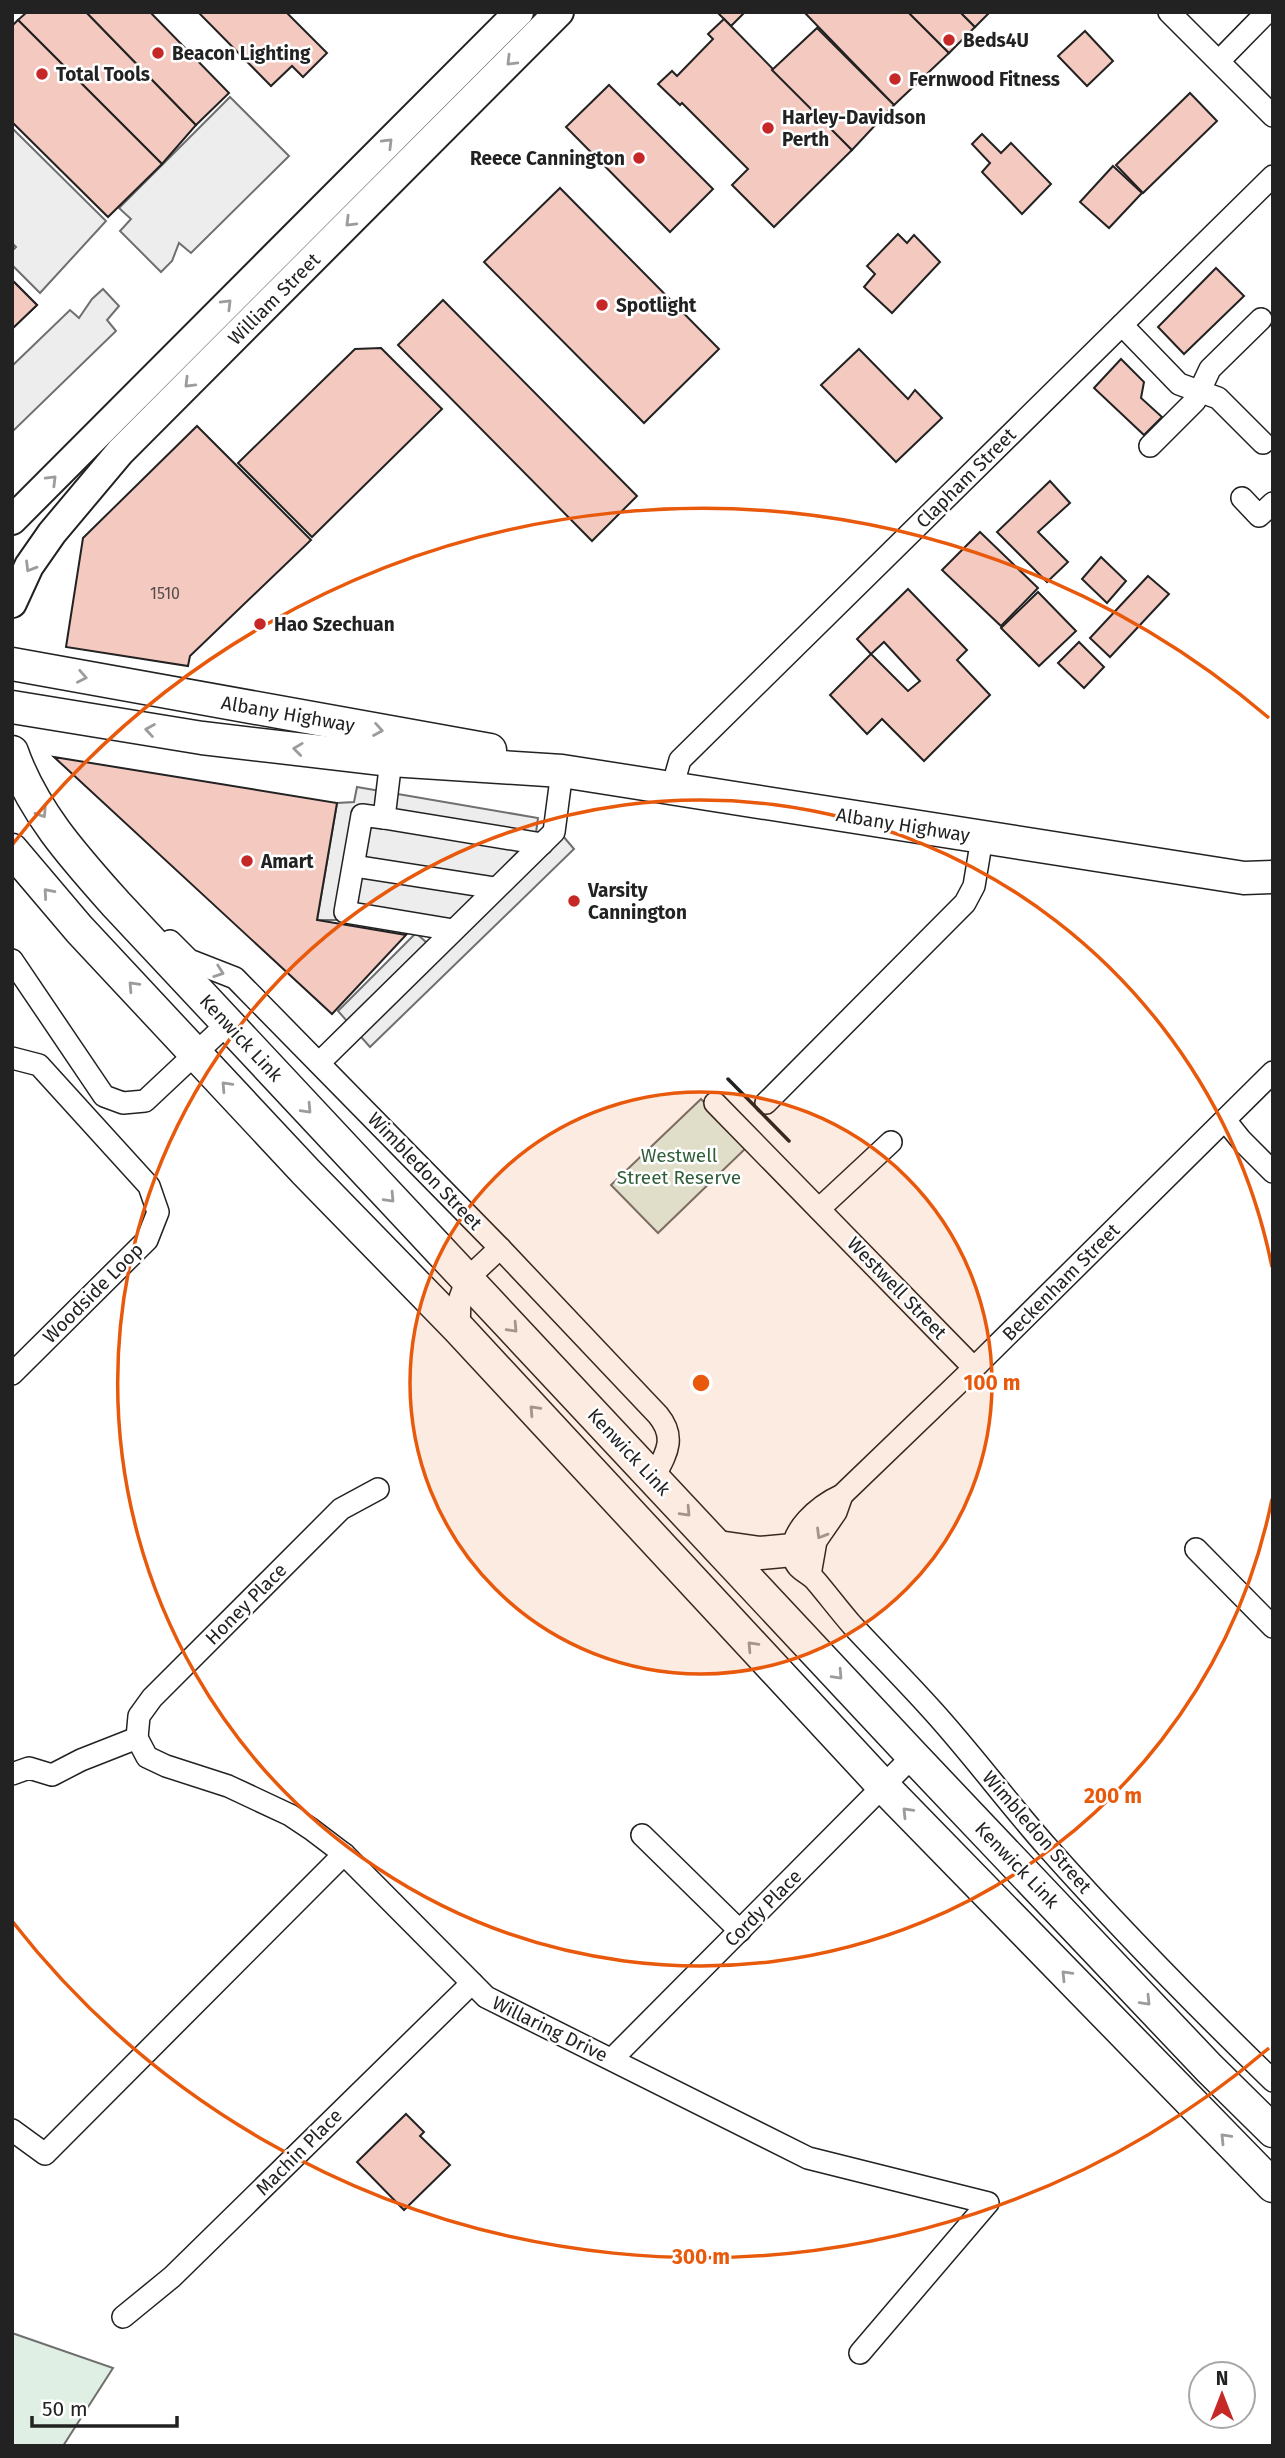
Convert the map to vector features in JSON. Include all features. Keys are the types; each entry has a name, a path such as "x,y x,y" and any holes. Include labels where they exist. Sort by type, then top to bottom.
{"highway":[{"name":"Albany Highway","path":"12,664 485,749 562,771"},
{"name":"Albany Highway","path":"12,707 202,738 391,760 562,771 1263,882"},
{"name":"Kenwick Link","path":"12,752 32,797 71,855 913,1756 1209,2068 1273,2131"},
{"path":"14,853 79,929 196,1055 459,1329 884,1787 1273,2186"},
{"path":"718,1547 761,1553 801,1563"}],"main road":[{"name":"William Street","path":"12,520 519,12"},
{"name":"William Street","path":"12,603 29,566 52,533 120,452 559,12"}],"street":[{"path":"1170,12 1273,116"},
{"path":"1219,61 1267,12"},
{"name":"Clapham Street","path":"672,788 680,760 1273,176"},
{"path":"1150,446 1195,401 1210,369 1261,319"},
{"path":"1122,325 1179,384 1218,398 1263,443"},
{"path":"1242,498 1259,516 1273,503"},
{"path":"384,818 391,760"},
{"path":"319,1063 554,832 562,771"},
{"path":"453,930 345,912 362,815 542,844"},
{"path":"766,1103 965,904 974,886 982,838"},
{"path":"354,866 495,888"},
{"name":"Wimbledon Street","path":"122,910 150,922 189,960 235,978 500,1248 663,1422 668,1441 665,1456 654,1477"},
{"path":"12,960 104,1096 123,1103 145,1101 227,1024"},
{"name":"Woodside Loop","path":"12,1058 39,1065 149,1186 158,1212 147,1240 12,1374"},
{"name":"Beckenham Street","path":"801,1563 796,1537 804,1524 831,1500 842,1495 974,1368 1273,1072"},
{"name":"Westwell Street","path":"715,1103 974,1368"},
{"path":"1226,1119 1241,1140 1273,1172"},
{"path":"819,1209 891,1142"},
{"path":"459,1329 460,1298 467,1279 500,1248"},
{"name":"Honey Place","path":"137,1738 139,1716 152,1698 341,1509 378,1489"},
{"path":"801,1563 836,1512 842,1495"},
{"path":"1196,1549 1273,1627"},
{"name":"Wimbledon Street","path":"801,1563 851,1624 934,1712 1049,1849 1155,1962 1273,2081"},
{"path":"12,1773 29,1768 52,1775 81,1760 137,1738"},
{"name":"Willaring Drive","path":"137,1738 147,1758 228,1786 267,1803 290,1815 344,1854 486,1997 807,2158 988,2203 860,2353"},
{"name":"Cordy Place","path":"612,2059 913,1756"},
{"path":"642,1835 740,1931"},
{"path":"12,2130 45,2154 344,1854"},
{"name":"Machin Place","path":"123,2317 172,2277 472,1983"}],"green space":[{"name":"Westwell Street Reserve","path":"701,1099 747,1147 658,1233 611,1185"},
{"path":"12,2333 113,2368 63,2446 12,2446"}],"shaded area":[{"path":"230,97 289,156 191,253 179,243 172,261 161,272 120,231 131,219 119,208"},
{"path":"12,128 106,221 40,293 12,265 12,251 16,247 12,243"},
{"path":"103,289 119,306 107,320 116,331 12,432 12,366 70,310 79,318"},
{"path":"357,787 538,818 536,833 451,921 340,903 338,920 317,920 337,803 354,802"},
{"path":"563,836 574,849 370,1047 338,1011 416,933 440,955"}],"building":[{"path":"27,12 86,12 196,125 162,164 18,20"},
{"name":"Beacon Lighting","path":"86,12 150,12 229,93 196,125"},
{"path":"198,12 286,12 327,53 303,77 292,66 271,86"},
{"path":"717,12 745,12 731,26"},
{"name":"Fernwood Fitness","path":"804,12 908,12 949,53 894,105"},
{"name":"Beds4U","path":"908,12 960,12 975,27 949,53"},
{"path":"960,12 990,12 975,27"},
{"name":"Harley-Davidson Perth","path":"724,19 852,150 774,227 732,185 748,169 682,103 680,105 658,84 672,71 677,76 713,39 708,34"},
{"name":"Total Tools","path":"18,20 162,164 108,217 12,122 12,26"},
{"path":"817,28 894,105 852,150 772,70"},
{"path":"1085,31 1113,61 1087,86 1058,56"},
{"name":"Reece Cannington","path":"609,85 713,189 670,232 566,127"},
{"path":"1190,93 1217,121 1143,193 1116,165"},
{"path":"982,134 1001,153 1011,143 1051,184 1022,214 982,172 990,163 972,144"},
{"path":"1113,166 1142,193 1109,228 1080,202"},
{"name":"Spotlight","path":"560,188 719,349 644,423 484,262"},
{"path":"898,234 907,243 914,235 940,262 892,313 864,287 875,274 867,266"},
{"path":"1216,268 1244,296 1184,354 1158,327"},
{"path":"12,280 37,305 12,329"},
{"path":"12,280 37,305 12,329"},
{"path":"443,300 637,496 592,541 398,345"},
{"path":"381,348 442,409 312,537 238,463 355,349"},
{"path":"859,349 908,399 915,390 942,418 896,462 821,385"},
{"path":"1121,359 1144,382 1141,398 1162,417 1144,435 1094,388"},
{"path":"197,426 311,540 190,656 188,666 66,647 83,538"},
{"path":"1050,481 1070,503 1038,532 1068,562 1047,582 997,532"},
{"path":"980,532 1038,588 1001,626 942,570"},
{"path":"1101,557 1126,581 1107,603 1082,579"},
{"path":"1148,576 1169,594 1110,657 1090,638"},
{"path":"908,589 967,650 957,660 990,695 924,761 882,719 867,734 830,695 871,654 857,639","holes":["884,642 920,681 908,691 871,654"]},
{"path":"1038,592 1076,631 1039,666 1001,628"},
{"path":"1079,642 1104,667 1084,688 1058,663"},
{"name":"Amart","path":"54,757 337,803 317,920 406,935 332,1014"},
{"path":"406,2114 424,2132 420,2136 450,2165 404,2210 357,2162"}],"wall":[{"path":"728,1079 789,1141"}],"place":[{"name":"Beds4U","path":"949,40"},
{"name":"Beacon Lighting","path":"158,53"},
{"name":"Total Tools","path":"42,74"},
{"name":"Fernwood Fitness","path":"895,79"},
{"name":"Harley-Davidson Perth","path":"768,128"},
{"name":"Reece Cannington","path":"639,158"},
{"name":"Spotlight","path":"602,305"},
{"name":"Hao Szechuan","path":"260,624"},
{"name":"Amart","path":"247,861"},
{"name":"Varsity Cannington","path":"574,901"}]}
